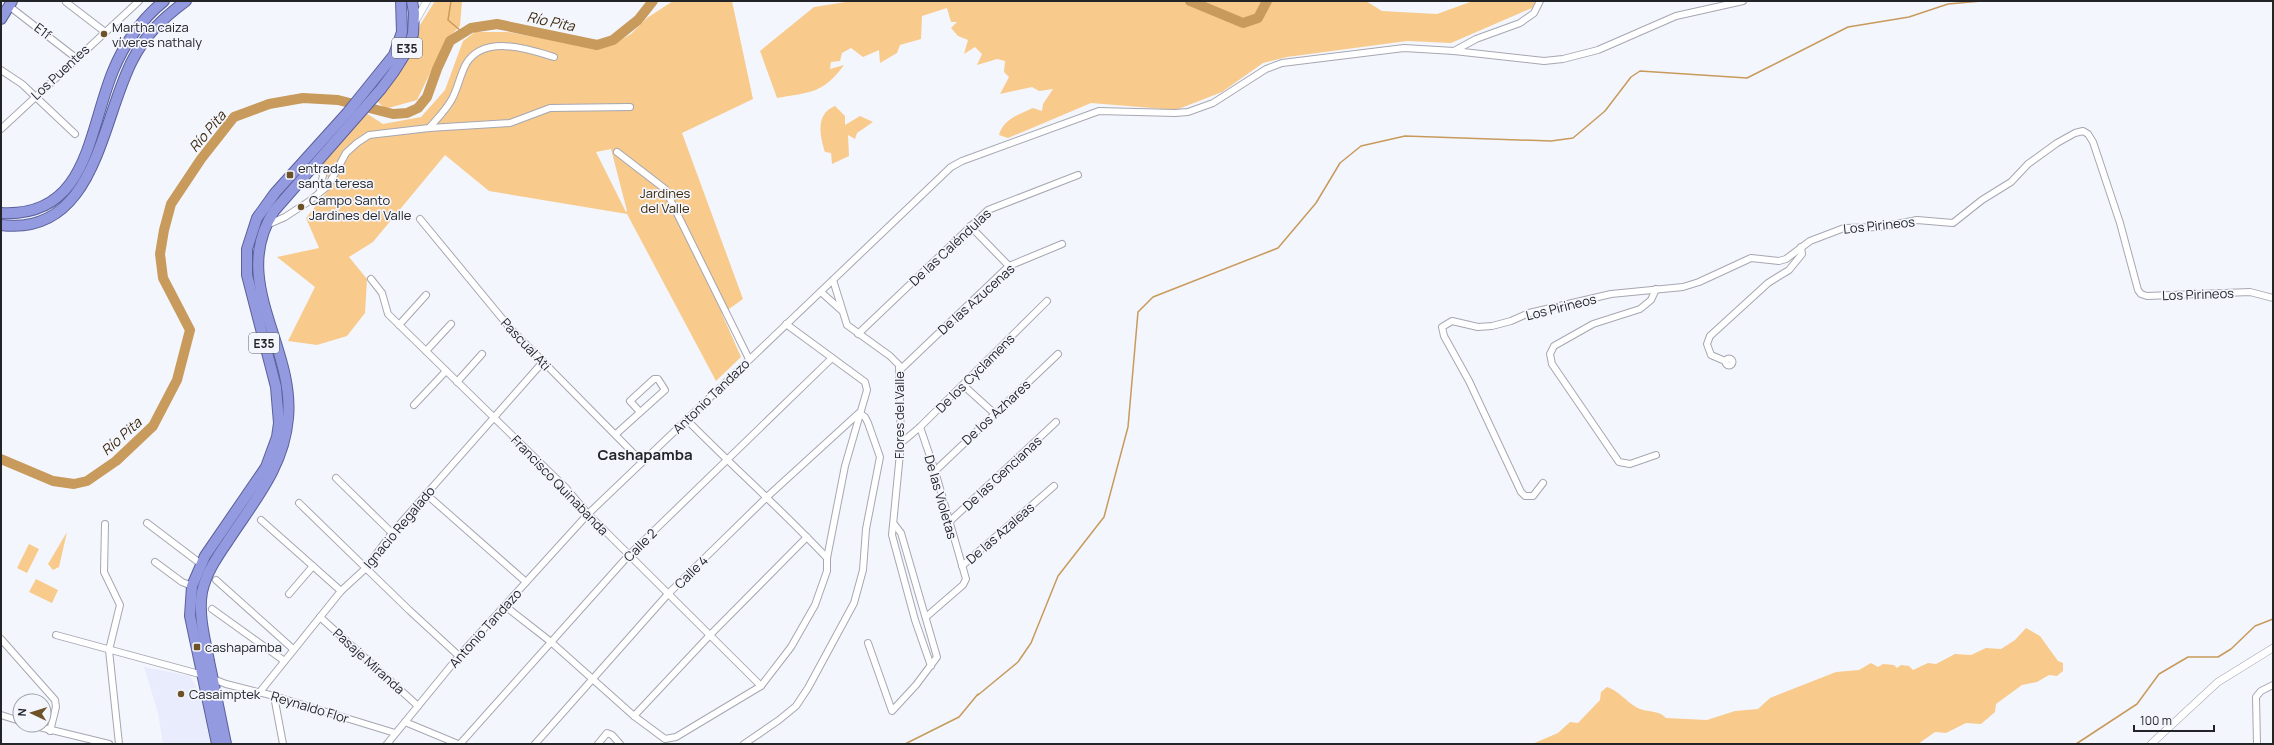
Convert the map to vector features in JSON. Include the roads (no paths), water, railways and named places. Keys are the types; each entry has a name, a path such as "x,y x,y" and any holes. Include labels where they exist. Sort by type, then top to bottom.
{"highway":[{"path":"1,213 33,212 52,202 66,190 79,170 119,58 131,37 147,16 164,1"},
{"path":"1,225 15,226 40,222 52,216 74,198 84,183 97,154 132,60 151,31 162,18 186,1"},
{"name":"E35","path":"378,85 394,55 402,32 401,1"},
{"name":"E35","path":"226,744 190,616 192,586 201,564 266,467 277,437 279,423 276,387 247,275 246,261 250,236 257,218 275,193 351,116 405,54 414,24 412,1"},
{"path":"1,19 10,4"},
{"name":"E35","path":"217,744 202,622 201,605 205,582 210,569 274,471 281,456 288,423 286,379 258,277 258,246 266,225 274,211 316,163 351,116"}],"street":[{"path":"414,24 427,1"},
{"path":"1454,51 1476,40 1520,23 1534,13 1540,1"},
{"name":"Antonio Tandazo","path":"387,744 459,656 588,514 951,167 969,158 1098,111 1188,112 1213,103 1266,69 1282,63 1404,48 1454,51 1544,61 1563,59 1598,50 1676,16 1743,1"},
{"path":"66,2 105,32"},
{"name":"Los Puentes","path":"1,129 34,96 105,32 135,2"},
{"name":"E1f","path":"10,4 76,58"},
{"path":"429,128 452,99 462,72 473,55 495,46 508,46 524,48 554,58"},
{"path":"1,70 22,84 74,134"},
{"path":"266,225 285,217 328,186 346,153 369,135 429,128 510,123 550,108 630,107"},
{"name":"Los Pirineos","path":"1543,483 1533,496 1525,496 1521,492 1469,381 1444,336 1442,325 1452,321 1478,327 1492,326 1511,321 1529,313 1611,294 1672,288 1698,282 1751,258 1771,260 1786,259 1810,241 1844,228 1880,227 1917,220 1953,223 1982,200 2011,182 2028,164 2057,143 2075,133 2083,132 2088,134 2093,142 2120,223 2138,290 2141,294 2147,296 2250,292 2273,298"},
{"path":"618,152 665,190 749,359"},
{"path":"316,163 323,175 319,193"},
{"path":"323,175 333,177"},
{"name":"De las Caléndulas","path":"858,334 989,209 1078,175"},
{"name":"Pascual Ati","path":"420,219 510,328 542,363 616,434 642,462"},
{"path":"970,226 1009,266"},
{"name":"De las Azucenas","path":"900,370 1009,266 1062,244"},
{"path":"1725,361 1711,355 1707,344 1710,336 1768,283 1789,270 1802,254 1801,247"},
{"name":"Francisco Quinabanda","path":"371,279 382,294 388,314 566,488 588,514 761,686"},
{"name":"Flores del Valle","path":"833,280 841,310 847,325 896,361 900,370 901,443 892,535 915,620 931,666"},
{"path":"1656,289 1651,300 1640,309 1593,324 1554,346 1550,354 1552,364 1619,462 1630,464 1656,455"},
{"name":"Flores del Valle","path":"821,292 841,310"},
{"path":"399,325 426,295"},
{"name":"De los Cyclamens","path":"901,443 920,427 1047,301"},
{"path":"426,351 451,324"},
{"path":"505,606 551,642 634,716 662,738 669,740 761,686 791,647 816,605 826,577 827,558 845,466 859,413 867,390 865,382 786,324"},
{"path":"456,382 482,354"},
{"name":"De los Azhares","path":"935,471 1058,354"},
{"name":"Calle 2","path":"459,744 629,555 832,358"},
{"name":"Ignacio Regalado","path":"259,693 283,660 341,591 366,568 392,533 542,363"},
{"path":"414,405 446,372"},
{"path":"616,434 640,412 664,390 658,379 654,379 630,401 640,412"},
{"path":"963,385 995,414"},
{"path":"744,744 780,720 796,706 808,688 854,603 863,570 866,529 880,457 868,424 864,417 859,413"},
{"name":"Calle 4","path":"535,744 668,594 768,496 859,413"},
{"path":"687,420 727,460 768,496 827,558"},
{"name":"De las Gencianas","path":"948,523 1056,422"},
{"name":"De las Violetas","path":"920,427 935,471 948,523 962,566"},
{"path":"336,478 392,533"},
{"name":"De las Azaleas","path":"926,617 965,584 966,578 962,566 1054,486"},
{"path":"426,494 526,582"},
{"path":"299,503 459,656"},
{"path":"261,520 341,591"},
{"path":"146,523 201,564"},
{"path":"105,524 104,572 120,605 109,650 119,744"},
{"path":"868,643 892,711 916,685 937,656 900,533 894,524"},
{"path":"634,716 710,635 807,537"},
{"path":"155,562 182,582 192,586"},
{"path":"289,594 313,566"},
{"path":"216,580 293,649"},
{"path":"212,609 283,660"},
{"name":"Pasaje Miranda","path":"320,617 418,706"},
{"name":"Reynaldo Flor","path":"56,635 274,696 395,733"},
{"path":"1,640 49,693"},
{"path":"2151,744 2218,682 2273,648"},
{"path":"2257,744 2256,697 2261,691 2273,686"},
{"path":"274,696 284,744"},
{"path":"52,697 55,700 56,706 52,723"},
{"path":"1,715 12,718"},
{"path":"405,722 459,744"},
{"path":"52,731 109,744"},
{"path":"598,744 607,733 612,735 620,744"}],"waterway":[{"path":"451,1 448,20 461,31"},
{"name":"Río Pita","path":"1,459 53,481 74,484 87,481 116,461 153,426 177,380 190,330 163,278 160,254 164,230 171,204 201,159 234,117 269,104 303,98 338,100 393,114 407,113 418,108 427,97 437,69 450,41 471,28 497,24 597,45 613,40 638,20 653,1"},
{"name":"Río Pita","path":"1190,1 1243,23 1258,18 1267,1"},
{"path":"978,695 1018,662 1031,643 1058,576 1104,517 1128,427 1138,312 1153,297 1278,248 1316,203 1340,163 1361,146 1405,136 1551,141 1573,138 1605,111 1631,77 1640,71 1747,78 1848,27 1909,17 1948,4 1982,1"},
{"path":"2076,744 2137,704 2159,674 2188,657 2218,657 2231,649 2255,626 2273,619"},
{"path":"905,744 959,717 978,694"}],"place":[{"name":"Martha caiza víveres nathaly","path":"104,34"},
{"name":"entrada santa teresa","path":"290,175"},
{"name":"Campo Santo Jardines del Valle","path":"301,207"},
{"name":"cashapamba","path":"197,647"},
{"name":"Casaimptek","path":"181,694"}],"district":[{"name":"Cashapamba","path":"645,454"}],"park label":[{"name":"Jardines del Valle","path":"665,200"}]}
